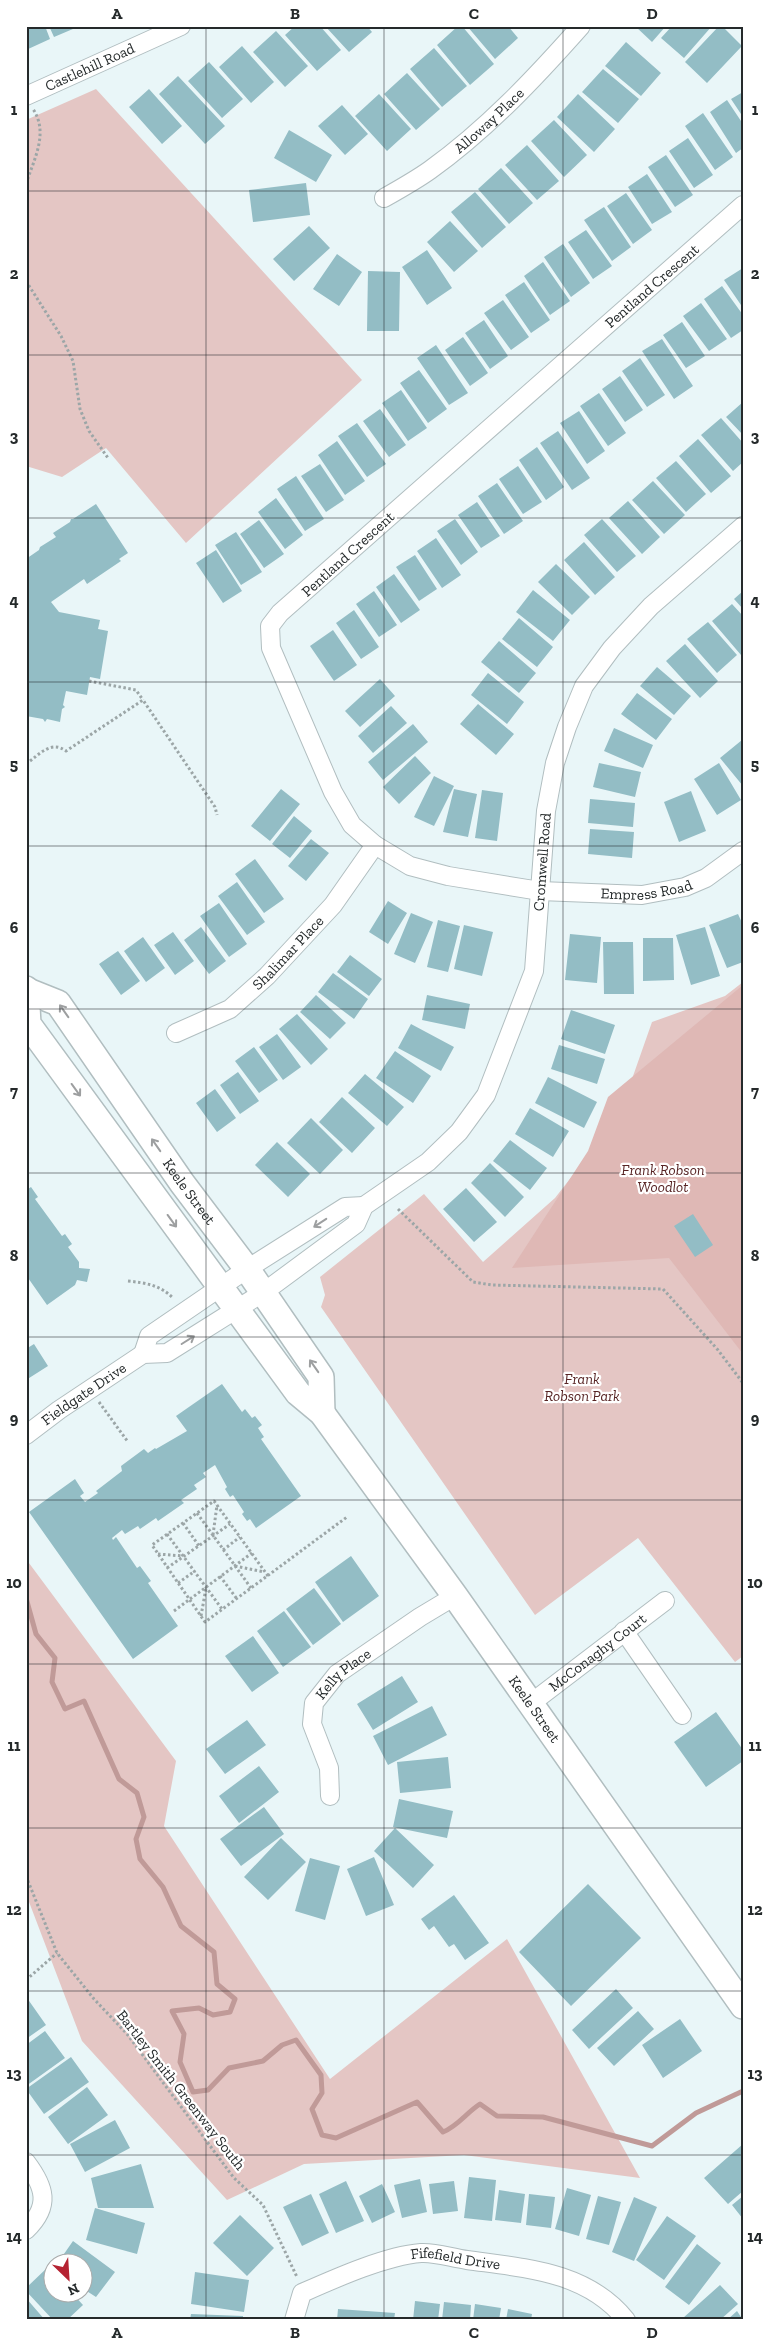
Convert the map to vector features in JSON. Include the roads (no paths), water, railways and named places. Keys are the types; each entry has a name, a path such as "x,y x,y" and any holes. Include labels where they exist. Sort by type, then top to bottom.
{"main road":[{"name":"Keele Street","path":"322,1413 321,1377 264,1292 182,1183 58,1003 27,990 28,1024 298,1393 322,1413 454,1596 743,2006"}],"street":[{"name":"Castlehill Road","path":"29,102 180,26"},
{"name":"Alloway Place","path":"384,198 430,170 463,144 525,86 581,26"},
{"name":"Pentland Crescent","path":"540,891 448,876 410,866 375,845 352,825 332,792 271,648 270,626 280,613 743,205"},
{"name":"Cromwell Road","path":"264,1292 356,1224 364,1206 428,1162 459,1132 486,1095 534,971 546,811 555,763 566,727 584,686 612,648 651,606 743,526"},
{"name":"Shalimar Place","path":"176,1033 230,1010 267,976 333,905 375,845"},
{"name":"Empress Road","path":"540,891 642,896 685,887 706,878 743,851"},
{"name":"Cromwell Road","path":"247,1269 344,1207 364,1206"},
{"name":"Fieldgate Drive","path":"143,1354 149,1336 247,1269"},
{"name":"Fieldgate Drive","path":"26,1435 143,1354 167,1353 264,1292"},
{"name":"Kelly Place","path":"330,1796 329,1768 312,1724 314,1703 337,1674 454,1596"},
{"name":"McConaghy Court","path":"530,1704 665,1601"},
{"path":"624,1632 682,1715"},
{"path":"26,2162 43,2192 43,2203 36,2220 26,2230"},
{"name":"Fifefield Drive","path":"294,2320 302,2293 343,2275 422,2253 560,2275 586,2286 620,2312 626,2320"}],"waterway":[{"path":"26,1598 36,1634 55,1658 52,1682 65,1709 84,1701 119,1779 137,1793 144,1817 136,1839 140,1859 163,1887 181,1926 214,1952 217,1984 235,1999 230,2012 213,2015 199,2008 172,2011 184,2034 180,2062 193,2092 208,2090 229,2068 263,2061 282,2045 296,2040 321,2075 322,2093 312,2109 322,2135 336,2138 417,2102 443,2132 480,2104 497,2116 543,2117 652,2146 696,2113 743,2091"}],"park label":[{"name":"Frank Robson Woodlot","path":"663,1178"},
{"name":"Frank Robson Park","path":"582,1388"}]}
